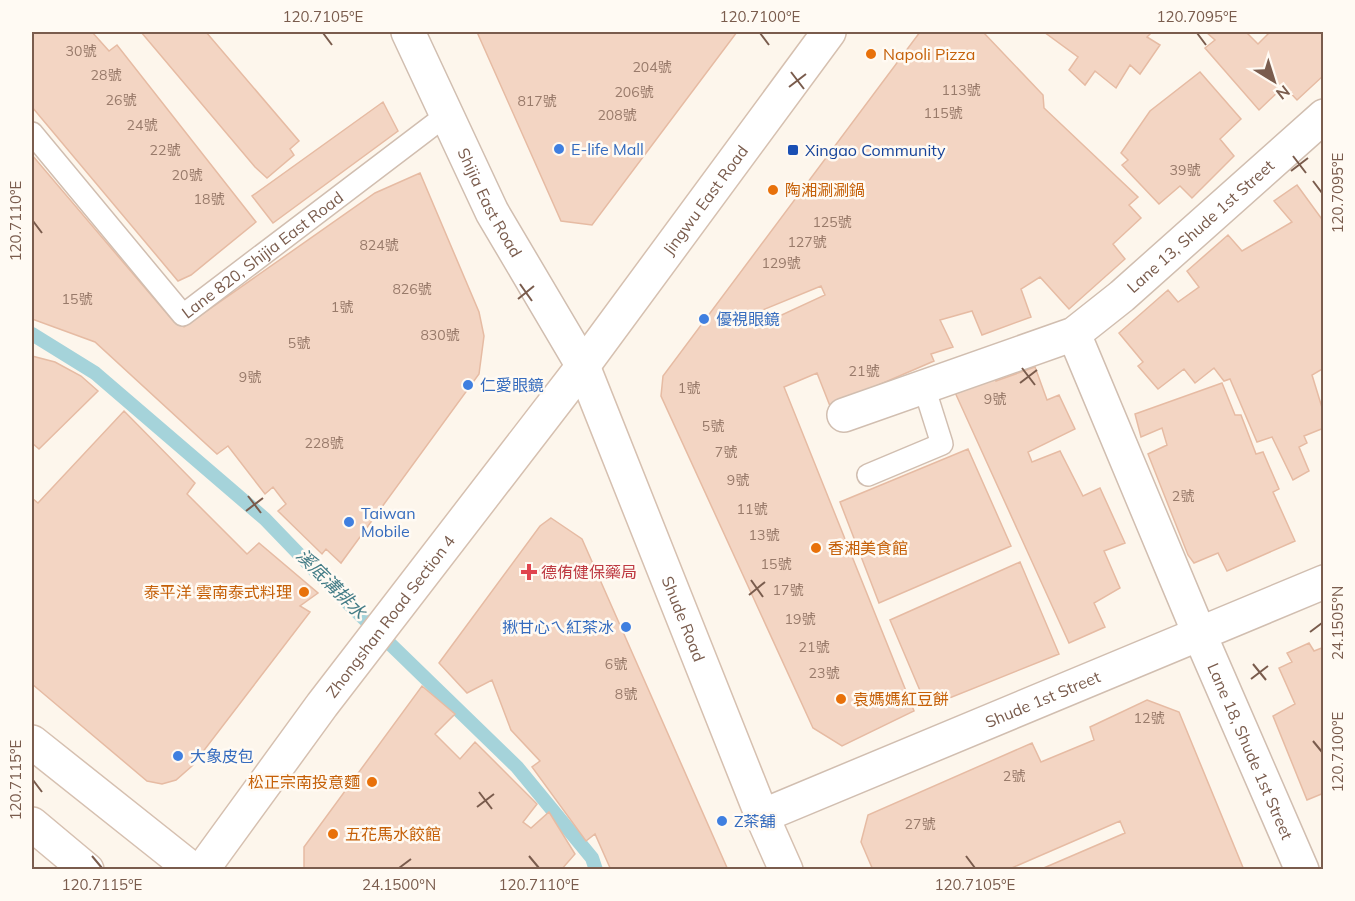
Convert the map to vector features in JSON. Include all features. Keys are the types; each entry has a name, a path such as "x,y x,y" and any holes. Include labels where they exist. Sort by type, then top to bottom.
{"street":[{"name":"Shijia East Road","path":"408,32 492,213 583,366"},
{"name":"Jingwu East Road","path":"583,366 829,32"},
{"name":"Lane 13, Shude 1st Street","path":"844,415 1074,334 1122,296 1323,116"},
{"path":"1074,334 1199,633"},
{"name":"Shude Road","path":"583,366 762,816 786,870"},
{"name":"Zhongshan Road Section 4","path":"202,870 322,705 583,366"},
{"name":"Shude 1st Street","path":"762,816 1323,582"},
{"name":"Lane 18, Shude 1st Street","path":"1199,633 1302,870"},
{"path":"32,742 193,870"},
{"path":"32,824 87,870"}],"lane":[{"name":"Lane 820, Shijia East Road","path":"32,133 183,315 445,116"},
{"path":"868,475 942,444 924,387"}],"building":[{"path":"32,32 92,32 109,51 117,45 256,222 191,275 178,281 32,107"},
{"path":"141,32 206,32 299,141 290,149 294,155 267,178 255,167"},
{"path":"477,32 737,32 592,225 561,221"},
{"path":"920,32 983,32 1043,95 1044,108 1138,197 1129,205 1141,218 1113,244 1125,259 1069,309 1040,277 1021,289 1031,317 982,335 972,311 940,320 953,347 931,354 934,361 830,406 817,373 784,387 914,711 842,746 813,728 661,396 663,376","holes":["821,286 825,295 760,325 753,314"]},
{"path":"1044,32 1152,32 1147,37 1160,45 1140,74 1130,65 1116,88 1095,71 1085,85 1069,70 1078,57"},
{"path":"1206,32 1246,32 1258,44 1270,32 1324,32 1324,75 1297,100 1284,86 1259,110 1205,48 1215,40"},
{"path":"1200,72 1241,119 1220,139 1234,156 1192,198 1180,186 1159,204 1122,165 1128,160 1121,153 1150,111"},
{"path":"383,102 398,131 273,223 252,196"},
{"path":"32,155 174,322 184,327 375,193 420,173 479,312 484,336 479,374 341,563 326,549 322,554 278,511 286,504 273,487 265,494 228,446 217,454 95,342 32,319"},
{"path":"1297,185 1324,222 1324,368 1312,375 1324,414 1324,428 1304,436 1307,443 1299,447 1309,471 1293,480 1272,437 1257,442 1230,379 1224,381 1214,368 1195,383 1184,369 1158,389 1138,366 1143,362 1119,333 1168,290 1178,302 1199,287 1187,271 1228,235 1242,251 1292,222 1274,201"},
{"path":"32,356 55,362 81,376 98,391 39,449 32,443"},
{"path":"1035,367 1047,400 1059,395 1075,429 1028,452 1032,462 1060,451 1083,496 1100,488 1125,543 1104,551 1120,588 1094,603 1105,627 1069,643 953,388 994,372 996,381"},
{"path":"1222,383 1235,415 1241,415 1256,454 1263,452 1279,489 1273,492 1295,541 1227,571 1218,553 1194,563 1188,555 1148,454 1167,445 1162,428 1141,437 1135,414"},
{"path":"124,411 195,483 187,494 247,554 259,543 318,593 300,606 310,612 192,766 176,780 162,784 147,781 32,684 32,498 38,503"},
{"path":"968,449 1011,546 879,603 840,502"},
{"path":"551,518 582,539 728,870 611,870 595,834 586,841 532,767 540,761 511,730 492,680 467,693 439,663 540,526"},
{"path":"1020,562 1059,654 927,707 890,620"},
{"path":"1309,643 1314,651 1324,647 1324,793 1307,800 1273,716 1295,704 1279,668 1292,662 1287,653"},
{"path":"422,686 455,714 435,734 460,759 475,742 537,804 523,822 531,828 549,812 575,854 561,870 304,870 304,847"},
{"path":"1147,700 1179,712 1244,870 1039,870 1125,833 1120,821 1007,870 873,870 861,842 868,815 1032,743 1041,762 1094,740 1090,727"}],"waterway":[{"name":"溪底溝排水","path":"32,334 95,373 265,519 318,574 517,767 592,858 596,870"}],"place":[{"name":"Napoli Pizza","path":"871,54"},
{"name":"E-life Mall","path":"559,149"},
{"name":"Xingao Community","path":"793,150"},
{"name":"陶湘涮涮鍋","path":"773,190"},
{"name":"優視眼鏡","path":"704,319"},
{"name":"仁愛眼鏡","path":"468,385"},
{"name":"Taiwan Mobile","path":"349,522"},
{"name":"香湘美食館","path":"816,548"},
{"name":"德侑健保藥局","path":"529,572"},
{"name":"泰平洋 雲南泰式料理","path":"304,592"},
{"name":"揪甘心ㄟ紅茶冰","path":"626,627"},
{"name":"袁媽媽紅豆餅","path":"841,699"},
{"name":"大象皮包","path":"178,756"},
{"name":"松正宗南投意麵","path":"372,782"},
{"name":"Z茶舖","path":"722,821"},
{"name":"五花馬水餃館","path":"333,834"}]}
